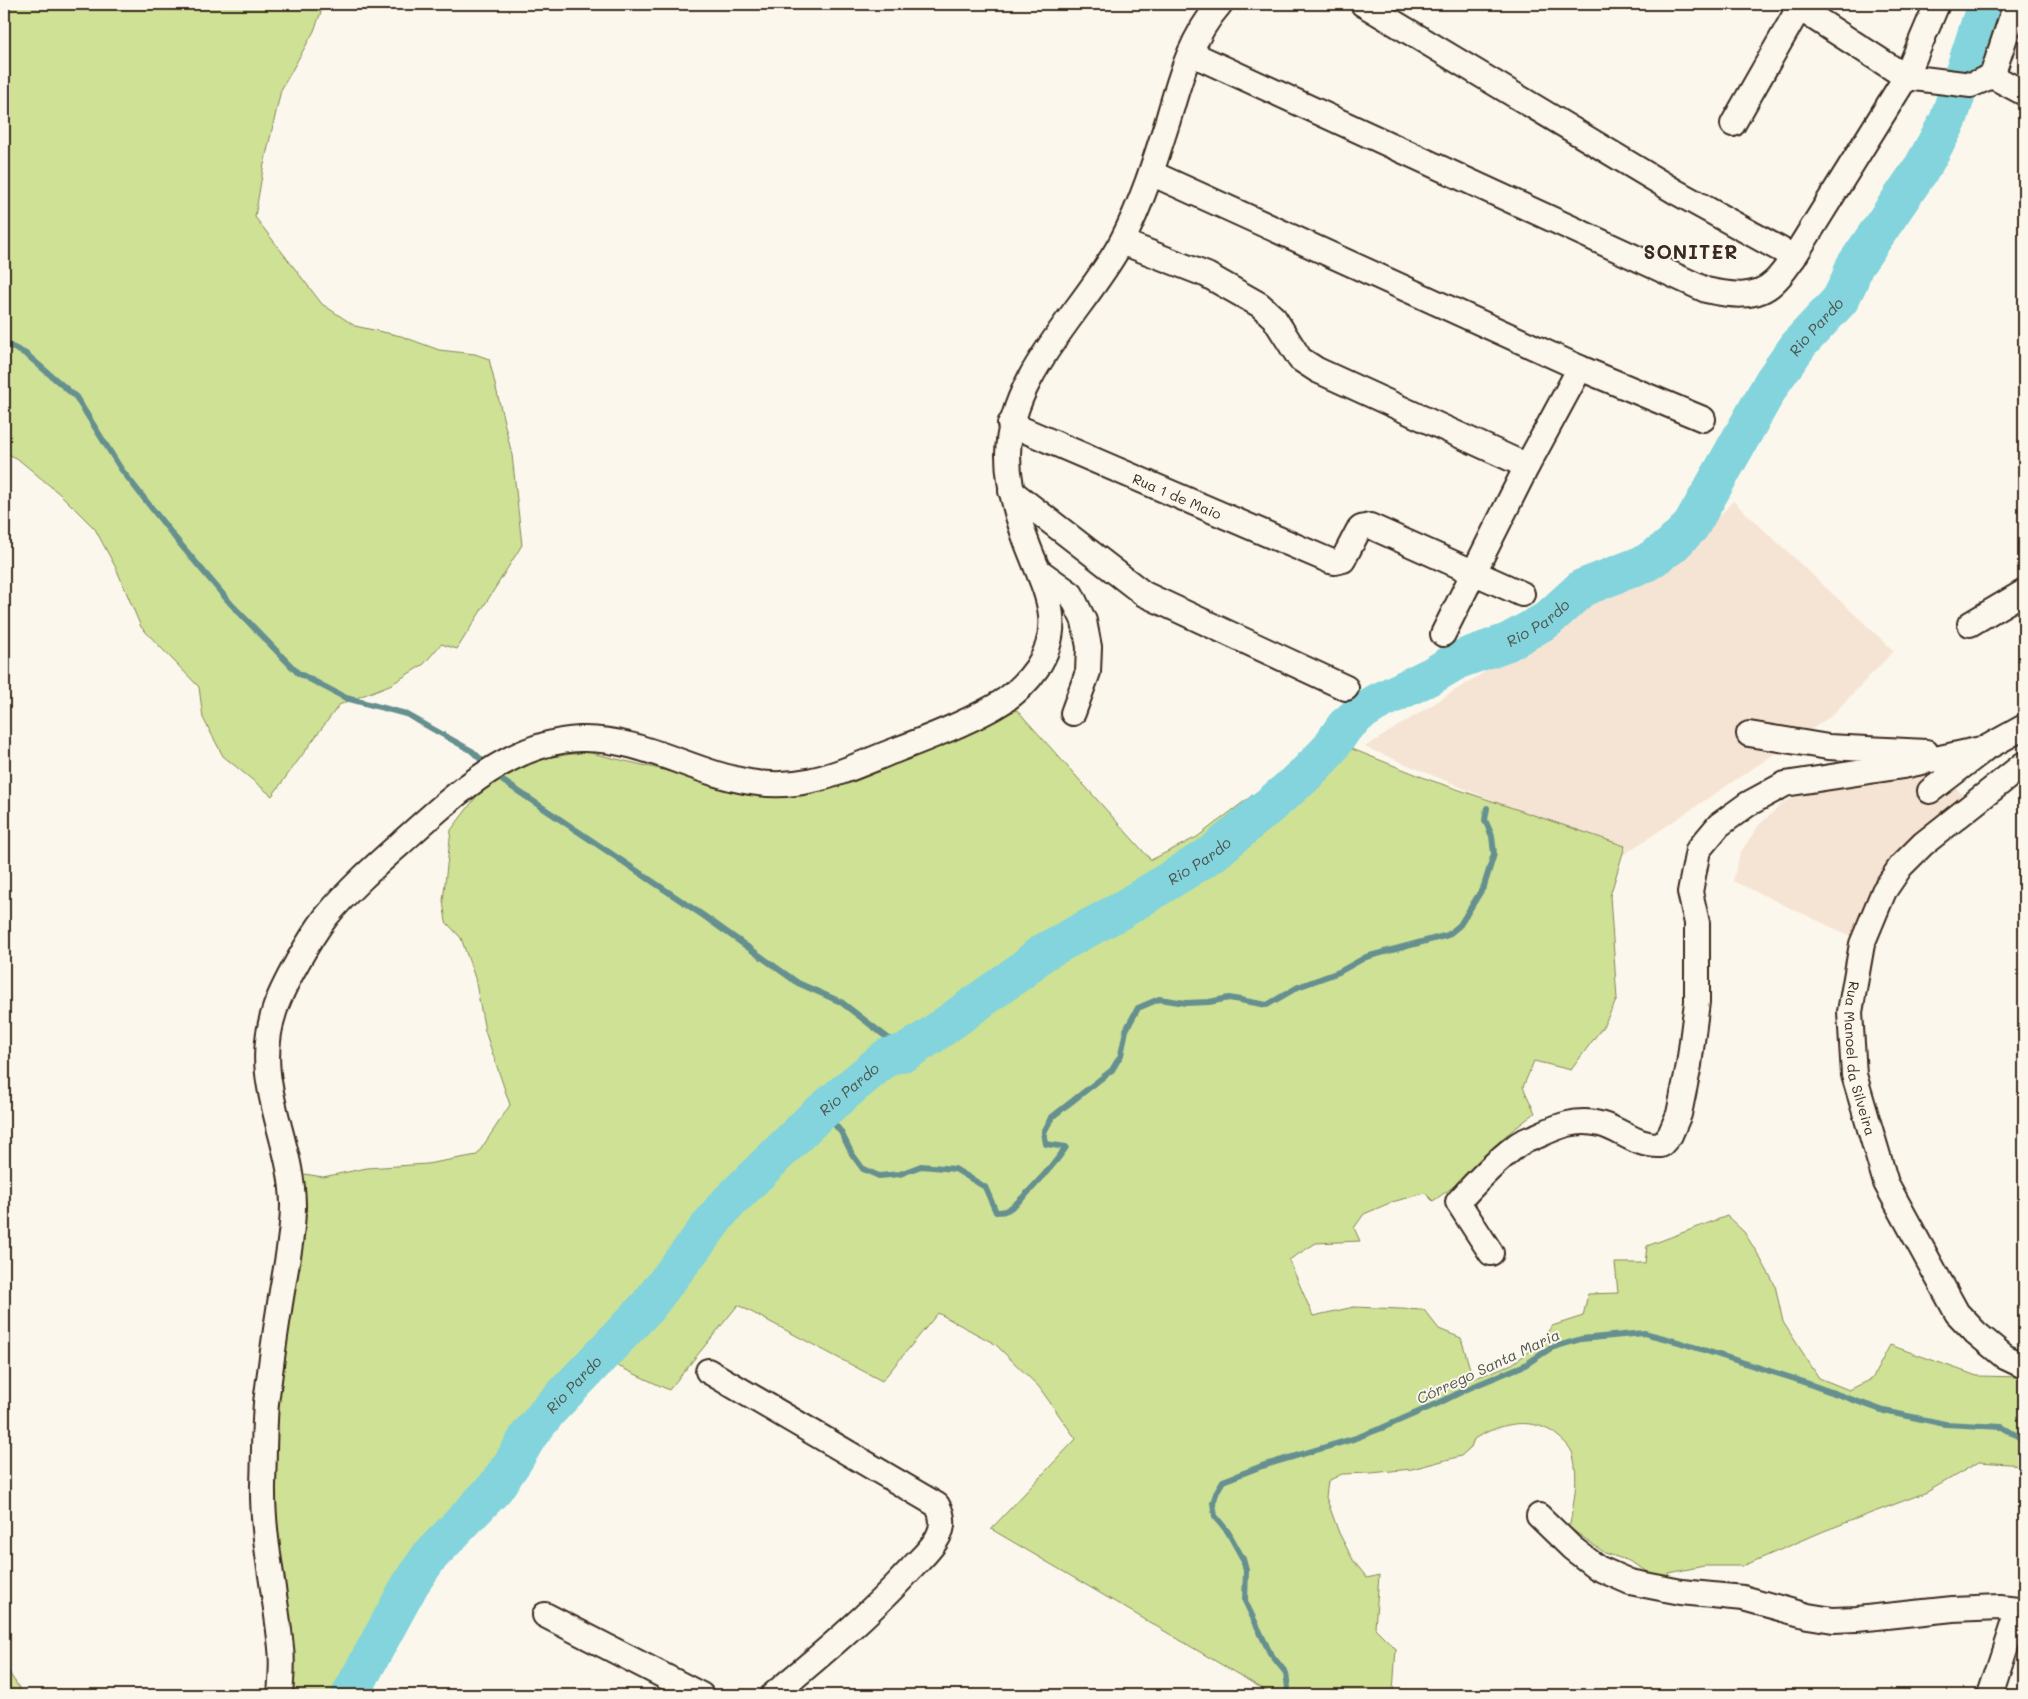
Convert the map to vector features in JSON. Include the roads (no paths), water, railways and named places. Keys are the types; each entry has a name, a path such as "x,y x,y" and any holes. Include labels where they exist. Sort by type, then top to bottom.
{"street":[{"path":"280,1695 282,1655 263,1496 266,1408 289,1246 293,1203 286,1150 269,1090 265,1059 274,1011 293,970 323,921 371,870 440,809 479,778 518,755 548,744 578,739 606,740 655,752 721,776 752,782 782,784 812,780 841,771 927,738 996,706 1018,690 1039,665 1049,642 1053,618 1049,598 1024,536 1011,491 1008,457 1010,424 1036,368 1122,242 1151,172 1179,79 1190,52 1206,19 1220,4"},
{"path":"1363,4 1676,192 1794,257"},
{"path":"1190,52 1706,290 1733,296 1754,294 1774,283 1794,257 1906,77 1937,4"},
{"path":"1733,124 1796,6 1906,77 1971,85 1992,76 2016,4"},
{"path":"1992,76 2024,93"},
{"path":"1151,172 1580,368 1703,419"},
{"path":"1122,242 1206,275 1260,305 1274,318 1300,359 1316,370 1527,466"},
{"path":"1443,634 1527,466 1580,368"},
{"name":"Rua 1 de Maio","path":"1010,424 1335,562 1339,562 1346,557 1358,531 1361,528 1370,526 1473,572"},
{"path":"1011,491 1144,594 1346,688"},
{"path":"1039,571 1072,594 1084,621 1089,647 1088,672 1073,713"},
{"path":"1473,572 1522,594"},
{"path":"1970,624 2024,592"},
{"path":"1930,791 1986,748 2024,727"},
{"path":"1749,734 1828,747 1920,752 1986,748"},
{"path":"1491,1253 1458,1202 1482,1176 1518,1144 1575,1121 1591,1121 1611,1127 1635,1141 1648,1145 1661,1144 1670,1134 1681,1104 1697,1002 1697,923 1690,892 1698,850 1719,825 1748,804 1785,784 1903,766 1986,748"},
{"name":"Rua Manoel da Silveira","path":"2024,764 1924,844 1901,866 1892,878 1884,891 1862,944 1850,1012 1854,1075 1886,1183 1957,1313 1976,1333 2005,1357 2024,1366"},
{"path":"708,1371 937,1505 942,1512 943,1524 939,1536 902,1579 844,1636 773,1695"},
{"path":"1540,1516 1572,1548 1598,1568 1630,1582 1673,1590 1742,1598 1808,1616 1833,1620 1953,1609 2000,1607 2021,1609 1990,1695"},
{"path":"545,1615 701,1695"}],"waterway":[{"name":"Rio Pardo","path":"350,1695 411,1583 429,1557 495,1488 529,1435 549,1410 647,1307 724,1207 814,1118 887,1057 906,1052 928,1038 1021,971 1042,953 1120,911 1212,854 1303,777 1327,752 1345,726 1360,713 1458,660 1508,642 1547,620 1582,588 1646,563 1671,546 1691,526 1773,381 1800,343 1840,300 1854,267 1923,166 1948,121 1986,4"},
{"path":"4,343 26,354 76,397 121,469 176,539 231,604 298,673 346,698 406,714 472,751 489,767"},
{"path":"503,781 704,916 798,983 841,1002 906,1052"},
{"path":"814,1118 832,1121 841,1132 852,1154 863,1169 879,1176 900,1174 921,1166 955,1169 985,1187 996,1212 1006,1211 1029,1191 1066,1147 1046,1144 1044,1132 1052,1117 1112,1070 1121,1055 1126,1030 1138,1008 1159,999 1186,1003 1209,1002 1229,998 1267,1005 1298,987 1339,972 1366,957 1448,935 1460,925 1484,886 1494,854 1492,836 1485,820 1487,808"},
{"name":"Córrego Santa Maria","path":"1285,1695 1288,1688 1286,1673 1270,1653 1245,1601 1246,1570 1243,1559 1228,1532 1215,1516 1213,1503 1223,1481 1262,1466 1353,1439 1382,1428 1525,1365 1551,1348 1581,1339 1644,1333 1795,1379 1884,1411 1945,1424 2002,1427 2024,1440"}],"district":[{"name":"SONITER","path":"1691,251"}]}
